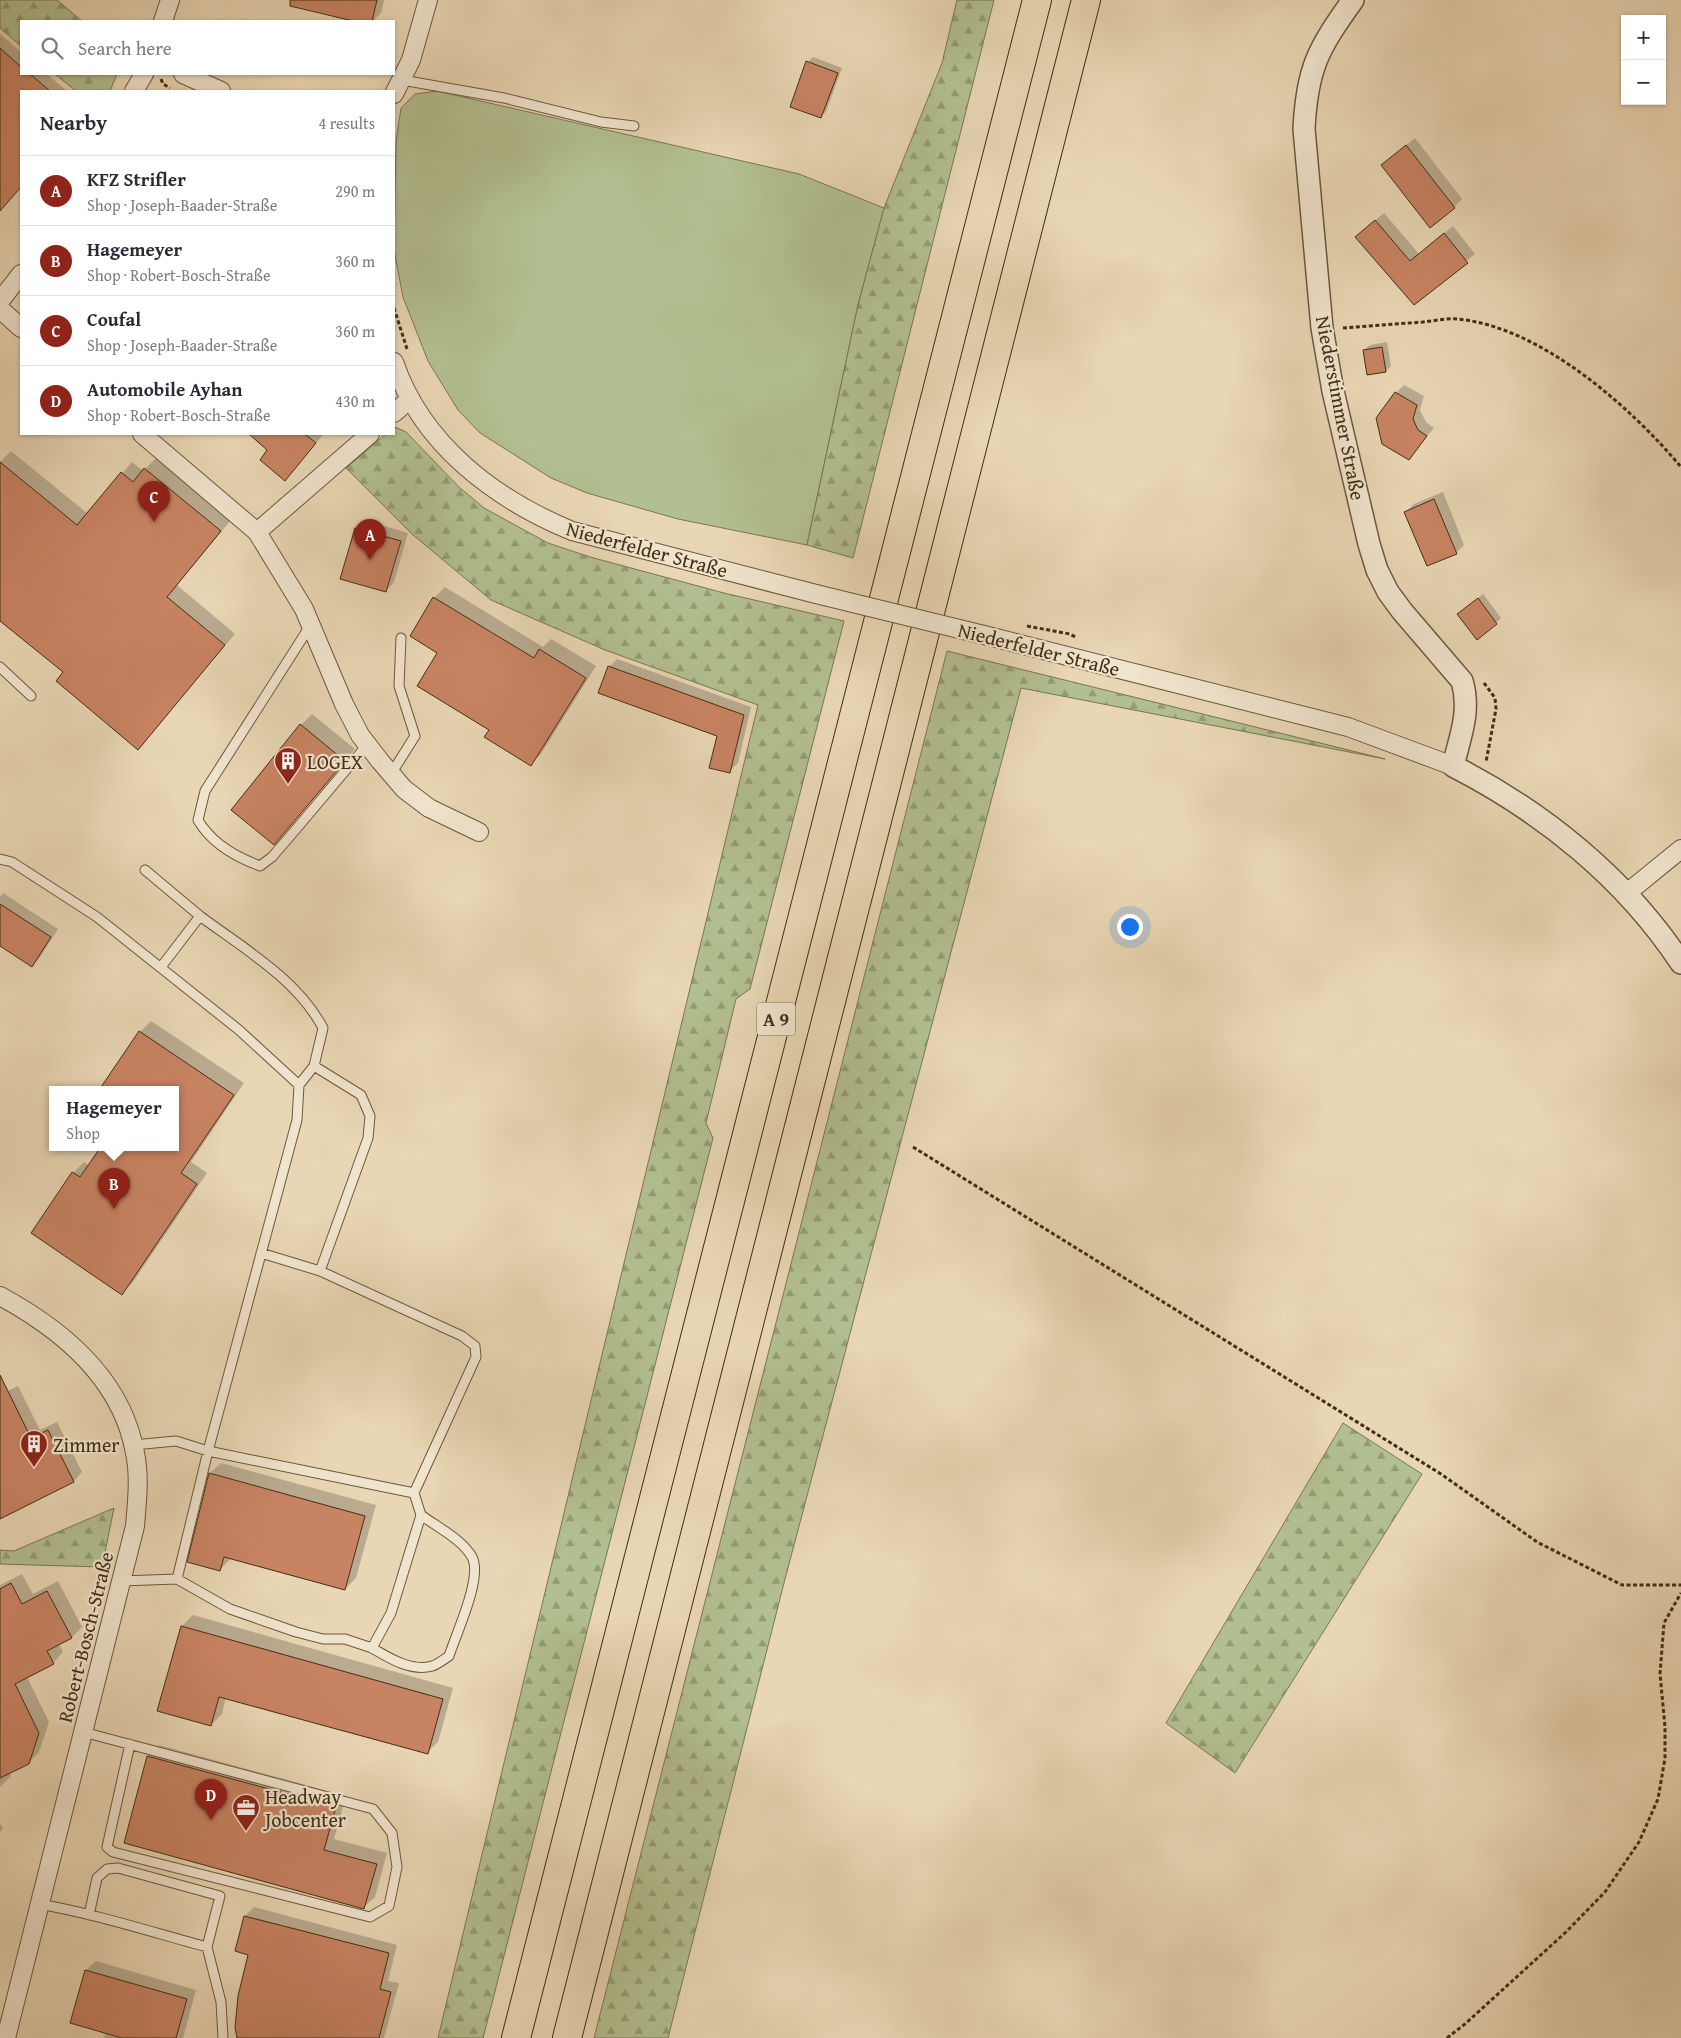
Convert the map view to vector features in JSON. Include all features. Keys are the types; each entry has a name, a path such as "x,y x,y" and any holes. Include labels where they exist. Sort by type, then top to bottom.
{"highway":[{"name":"A 9","path":"516,2038 1037,0"},
{"name":"A 9","path":"567,2038 1086,0"}],"street":[{"path":"163,20 170,0"},
{"path":"398,87 418,38 428,0"},
{"name":"Niederstimmer Straße","path":"1353,0 1323,44 1312,70 1306,97 1304,129 1306,158 1322,328 1346,448 1377,570 1402,611 1462,681 1466,695 1465,722 1453,766"},
{"path":"135,90 143,75"},
{"path":"185,75 219,90"},
{"path":"0,301 20,275"},
{"path":"0,309 20,327"},
{"name":"Niederfelder Straße","path":"400,356 410,399 442,444 459,461 503,496 539,517 572,531 1348,727 1453,766 1495,788 1529,809 1593,862 1627,894 1681,963"},
{"path":"395,412 410,399"},
{"path":"143,435 257,532 285,574 311,625 344,704 367,745 391,774 404,789 429,808 479,832"},
{"path":"257,532 369,435"},
{"path":"1627,894 1681,849"},
{"name":"Robert-Bosch-Straße","path":"0,1296 55,1330 85,1356 109,1386 125,1419 133,1445 138,1491 135,1526 6,2038"}],"lane":[{"path":"398,87 504,98 601,122 634,126"},
{"path":"311,625 205,791 198,820 204,832 229,852 260,866 291,835 367,745"},
{"path":"391,774 414,736 399,686 401,638"},
{"path":"0,668 31,696"},
{"path":"0,859 12,862 97,917 239,1030 299,1085"},
{"path":"145,870 200,916 282,978 312,1008 323,1028 314,1066 299,1085 297,1120 208,1451 177,1580"},
{"path":"161,967 200,916"},
{"path":"314,1066 361,1095 370,1116 368,1138 320,1272"},
{"path":"261,1253 320,1272 462,1336 475,1346 476,1357 414,1493 421,1515 391,1613 372,1648"},
{"path":"133,1445 176,1441 208,1451 414,1493"},
{"path":"121,1581 177,1580 230,1609 296,1632 323,1639 346,1639 372,1648 408,1665 431,1666 449,1656 475,1579 475,1565 472,1556 463,1547 421,1515"},
{"path":"83,1732 130,1744 374,1809 392,1833 397,1867 389,1906 370,1917 113,1852 107,1847 130,1744"},
{"path":"88,1915 97,1878 106,1869 118,1868 127,1870 220,1896 207,1947 221,2002 223,2038"},
{"path":"39,1904 207,1947"}],"path":[{"path":"395,316 400,356"},
{"path":"1322,328 1456,319 1498,327 1531,341 1581,374 1653,433 1681,467"},
{"path":"1479,676 1495,698 1496,709 1486,762"},
{"path":"913,1148 1441,1474 1537,1542 1622,1585 1681,1585"},
{"path":"1447,2038 1465,2024 1566,1932 1605,1892 1639,1842 1658,1799 1665,1758 1666,1727 1660,1674 1664,1623 1681,1593"}],"green space":[{"path":"0,0 57,0 81,20 20,20 20,45 0,28"},
{"path":"957,0 994,0 853,558 807,545 858,305 884,208 942,63"},
{"path":"56,75 117,75 110,90 75,90"},
{"path":"437,91 799,174 884,208 858,305 807,545 678,519 587,493 551,478 480,433 458,410 428,361 403,297 395,255 396,142 401,108 415,94"},
{"path":"395,427 406,432 459,487 484,508 548,543 590,557 724,593 844,621 750,989 736,999 706,1123 713,1138 483,2038 438,2038 758,705 605,650 491,600 412,534 346,468 385,435 395,435"},
{"path":"947,651 1385,759 1021,688 785,1579 668,2038 594,2038"},
{"path":"1343,1423 1422,1474 1235,1773 1166,1723"},
{"path":"114,1508 102,1567 0,1564 0,1550 14,1551"}],"building":[{"path":"290,0 377,0 372,20 349,20 290,6"},
{"path":"0,48 20,66 20,75 31,75 49,90 20,90 20,188 0,211"},
{"path":"806,61 838,73 821,118 790,107"},
{"path":"1406,145 1455,208 1430,228 1381,165"},
{"path":"1375,220 1410,261 1444,233 1468,263 1414,305 1355,237"},
{"path":"1382,347 1386,372 1367,375 1363,350"},
{"path":"1395,392 1417,405 1413,419 1418,430 1427,436 1409,460 1382,444 1376,418"},
{"path":"250,435 306,435 316,443 285,481 260,460 267,450"},
{"path":"0,462 77,525 121,472 133,482 144,468 221,531 167,597 225,645 138,750 56,681 63,672 0,621"},
{"path":"1434,499 1457,554 1427,566 1404,512"},
{"path":"355,528 401,541 386,592 340,579"},
{"path":"433,597 534,658 539,649 586,678 531,766 484,737 489,730 417,686 437,653 410,636"},
{"path":"1478,598 1497,624 1477,640 1457,614"},
{"path":"608,666 744,715 730,773 709,768 717,736 598,693"},
{"name":"LOGEX","path":"300,724 345,761 274,845 231,810"},
{"path":"0,904 51,937 32,967 0,946"},
{"path":"139,1031 234,1095 181,1173 197,1184 122,1295 31,1233 72,1172 80,1177 98,1151 179,1151 179,1086 102,1086"},
{"name":"Zimmer","path":"0,1375 31,1438 48,1430 74,1482 0,1519"},
{"path":"209,1473 365,1516 345,1590 224,1557 220,1571 187,1562"},
{"path":"11,1583 22,1604 47,1591 72,1638 47,1651 54,1664 15,1684 39,1733 29,1764 0,1778 0,1589"},
{"path":"181,1626 443,1699 428,1754 219,1697 211,1726 157,1711"},
{"path":"147,1756 336,1807 324,1850 377,1864 364,1909 124,1843"},
{"path":"244,1916 389,1953 380,1989 391,1992 379,2038 237,2038 235,2027 238,1996 248,1955 235,1951"},
{"path":"85,1970 187,1999 176,2038 122,2038 70,2023"}],"place":[{"name":"Coufal","path":"154,522"},
{"name":"KFZ Strifler","path":"370,560"},
{"name":"LOGEX","path":"288,785"},
{"name":"Hagemeyer","path":"114,1209"},
{"name":"Zimmer","path":"34,1468"},
{"name":"Automobile Ayhan","path":"211,1820"},
{"name":"Headway Jobcenter","path":"246,1832"}]}
